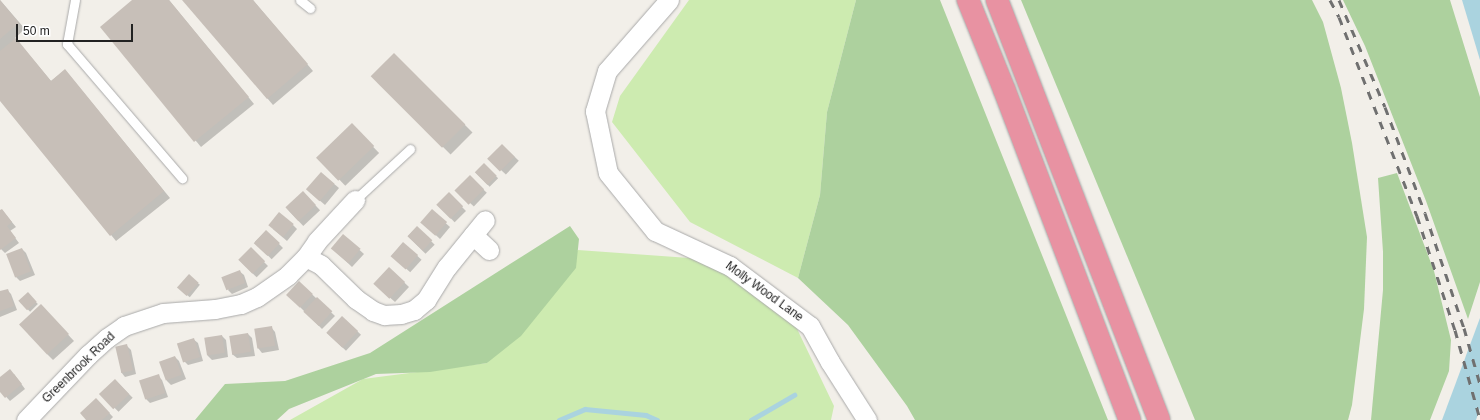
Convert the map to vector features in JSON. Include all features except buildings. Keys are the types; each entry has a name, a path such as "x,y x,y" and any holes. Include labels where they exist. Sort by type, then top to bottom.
{"highway":[{"path":"968,0 1004,89 1130,420"},
{"path":"997,0 1159,420"}],"street":[{"name":"Molly Wood Lane","path":"669,0 607,71 595,111 608,172 655,230 730,266 810,326 830,362 867,420"},
{"name":"Greenbrook Road","path":"26,420 88,355 107,338 124,326 162,313 215,309 242,304 257,297 282,279 306,257 317,240 355,200"},
{"path":"306,257 322,265 356,299 373,311 384,315 401,314 414,310 426,300 447,267 485,220"},
{"path":"472,235 489,250"}],"lane":[{"path":"74,0 67,44 182,178"},
{"path":"300,0 310,8"},
{"path":"355,200 410,149"}],"green space":[{"path":"689,0 856,0 827,112 820,195 798,278 690,222 612,122 620,96"},
{"path":"856,0 940,0 1108,420 915,420 907,406 848,325 798,278 820,195 827,112"},
{"path":"1021,0 1312,0 1323,22 1341,88 1352,143 1367,237 1364,309 1352,405 1348,420 1195,420"},
{"path":"1343,0 1450,0 1480,97 1480,282 1468,319 1426,201 1365,46"},
{"path":"1397,173 1434,271 1451,340 1449,371 1430,420 1371,420 1383,290 1383,252 1378,178"},
{"path":"570,226 579,239 576,268 521,336 487,363 430,372 376,374 289,409 277,420 195,420 225,384 285,381 370,353"},
{"path":"578,250 717,260 788,310 834,406 831,420 290,420 363,379 487,363"}],"water":[{"path":"1462,0 1480,0 1480,60"},
{"path":"1480,318 1480,408 1476,420 1442,420"}],"waterway":[{"path":"751,420 794,395"},
{"path":"559,420 585,409 646,415 657,420"}],"railway":[{"path":"1330,0 1339,17 1417,216 1455,330 1480,419"},
{"path":"1339,0 1385,107 1425,213 1464,328 1480,384"}]}
